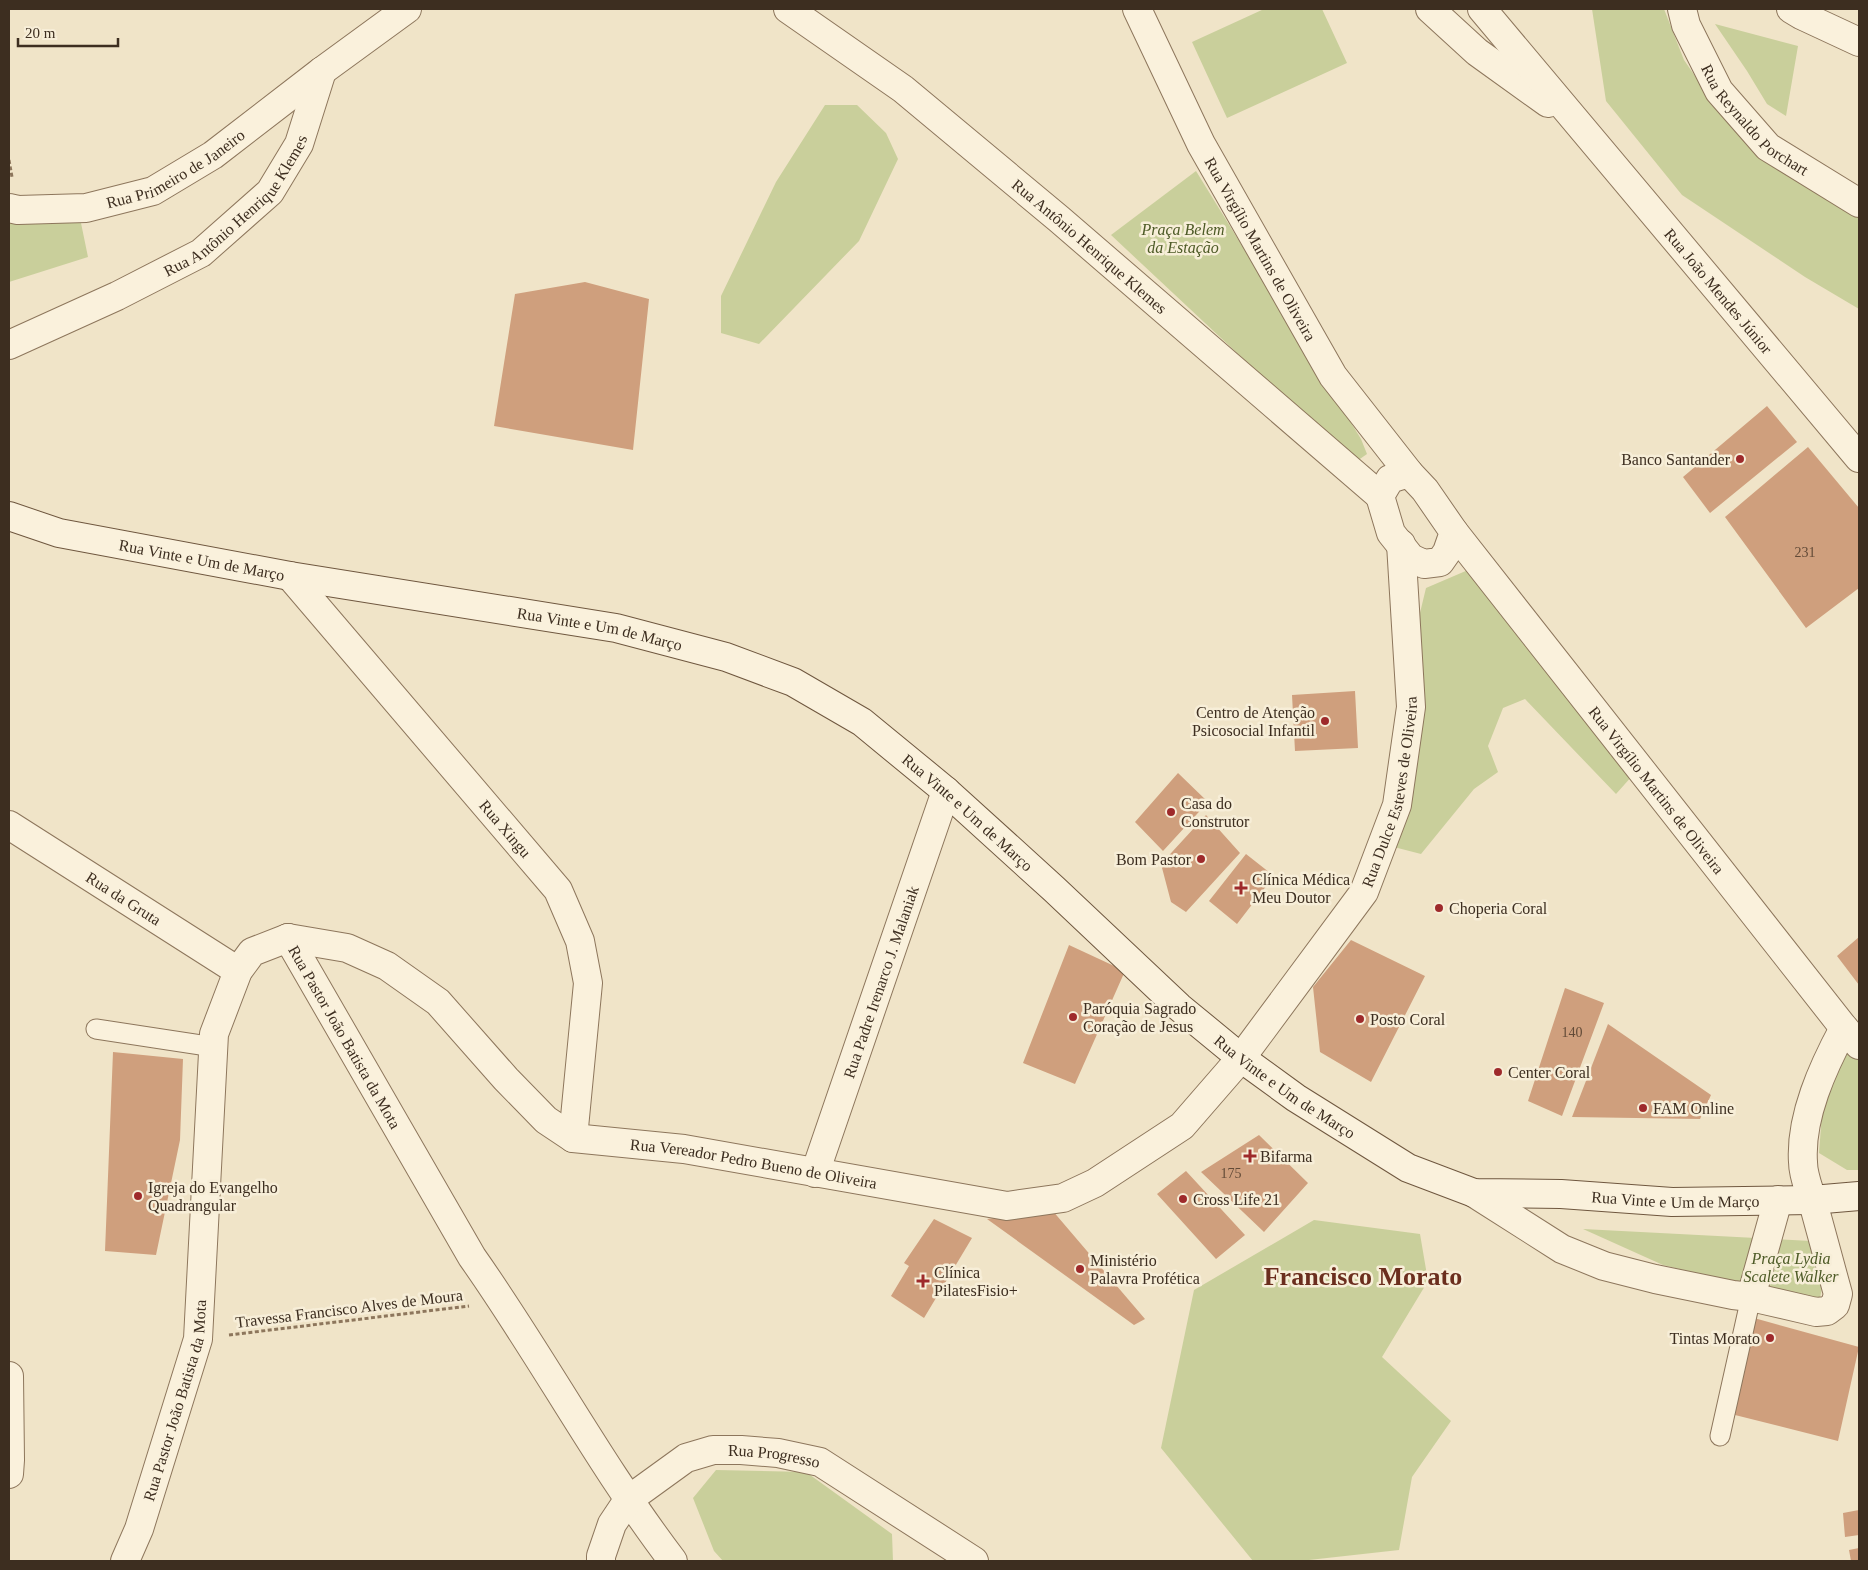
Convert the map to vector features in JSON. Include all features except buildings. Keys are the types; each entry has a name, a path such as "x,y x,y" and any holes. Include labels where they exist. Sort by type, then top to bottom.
{"street":[{"path":"322,71 407,9"},
{"name":"Rua Antônio Henrique Klemes","path":"788,9 903,89 1074,232 1380,496"},
{"name":"Rua Virgílio Martins de Oliveira","path":"1137,9 1201,144 1333,376 1409,473 1425,490 1454,532 1852,1037"},
{"path":"1430,9 1477,52 1578,124"},
{"path":"1482,9 1578,124"},
{"name":"Rua Reynaldo Porchart","path":"1682,9 1686,25 1720,91 1768,147 1859,203"},
{"path":"1791,9 1859,42"},
{"name":"Rua Primeiro de Janeiro","path":"9,208 18,210 86,208 153,191 213,155 322,71"},
{"name":"Rua Antônio Henrique Klemes","path":"9,345 117,296 201,253 270,192 299,144 322,71"},
{"name":"Rua João Mendes Júnior","path":"1578,124 1859,458"},
{"path":"1409,473 1390,479 1380,496 1391,533 1411,558 1424,564 1440,562 1447,552 1454,532"},
{"name":"Rua Vinte e Um de Março","path":"9,516 58,533 290,576 616,628 726,657 793,682 862,722 946,791 1054,889 1179,1007 1240,1058 1296,1098 1408,1168 1474,1193 1561,1194 1672,1202 1812,1200 1859,1196"},
{"name":"Rua Dulce Esteves de Oliveira","path":"1240,1058 1364,892 1397,805 1411,707 1400,544"},
{"name":"Rua Xingu","path":"290,576 558,890 580,941 588,983 573,1138"},
{"name":"Rua Padre Irenarco J. Malaniak","path":"815,1173 946,791"},
{"name":"Rua da Gruta","path":"9,825 238,971"},
{"name":"Rua Vereador Pedro Bueno de Oliveira","path":"288,938 347,948 387,966 438,1002 506,1079 546,1120 573,1138 684,1149 1007,1206 1063,1198 1094,1183 1182,1126 1240,1058"},
{"name":"Rua Pastor João Batista da Mota","path":"126,1561 139,1529 198,1339 214,1034 238,971 252,952 288,938 472,1256 504,1302 628,1500 673,1561"},
{"path":"1474,1193 1562,1249 1604,1266 1664,1281 1751,1297 1816,1312 1827,1311 1835,1305 1838,1294 1805,1180 1802,1161 1805,1124 1832,1050 1852,1037"},
{"path":"1751,1297 1778,1200"},
{"path":"9,1376 9,1474"},
{"name":"Rua Progresso","path":"601,1561 612,1524 628,1500 686,1458 713,1450 778,1453 820,1462 974,1561"}],"lane":[{"path":"96,1029 214,1047"},
{"path":"1720,1436 1751,1297"}],"path":[{"name":"Travessa Francisco Alves de Moura","path":"198,1339 504,1302"}],"green space":[{"path":"1264,9 1322,9 1347,63 1227,118 1192,42"},
{"path":"1592,9 1664,9 1684,60 1726,121 1859,212 1859,309 1805,277 1682,195 1606,101"},
{"path":"1715,24 1798,46 1786,116 1767,104"},
{"path":"825,105 857,105 886,133 898,159 859,241 759,344 721,333 721,296 776,182"},
{"name":"Praça Belem da Estação","path":"1196,171 1361,439 1367,454 1357,461 1349,458 1111,235"},
{"path":"9,219 81,223 88,257 9,282"},
{"path":"1468,570 1633,775 1616,794 1525,699 1503,708 1488,746 1498,772 1474,789 1421,854 1390,846 1420,741 1419,617 1426,588"},
{"path":"1849,1049 1859,1061 1859,1170 1847,1170 1819,1153 1823,1100 1836,1071"},
{"path":"1314,1220 1420,1234 1428,1281 1382,1357 1451,1421 1412,1477 1399,1550 1300,1561 1253,1561 1161,1448 1194,1290"},
{"name":"Praça Lydia Scalete Walker","path":"1583,1229 1811,1241 1826,1268 1819,1303 1663,1265"},
{"path":"716,1470 806,1472 892,1534 893,1561 723,1561 714,1551 693,1498"}],"place":[{"name":"Banco Santander","path":"1740,459"},
{"name":"Centro de Atenção Psicosocial Infantil","path":"1325,721"},
{"name":"Casa do Construtor","path":"1171,812"},
{"name":"Bom Pastor","path":"1201,859"},
{"name":"Clínica Médica Meu Doutor","path":"1241,888"},
{"name":"Choperia Coral","path":"1439,908"},
{"name":"Paróquia Sagrado Coração de Jesus","path":"1073,1017"},
{"name":"Posto Coral","path":"1360,1019"},
{"name":"Center Coral","path":"1498,1072"},
{"name":"FAM Online","path":"1643,1108"},
{"name":"Bifarma","path":"1250,1156"},
{"name":"Igreja do Evangelho Quadrangular","path":"138,1196"},
{"name":"Cross Life 21","path":"1183,1199"},
{"name":"Ministério Palavra Profética","path":"1080,1269"},
{"name":"Clínica PilatesFisio+","path":"923,1281"},
{"name":"Tintas Morato","path":"1770,1338"}],"district":[{"name":"Francisco Morato","path":"1363,1276"}]}
